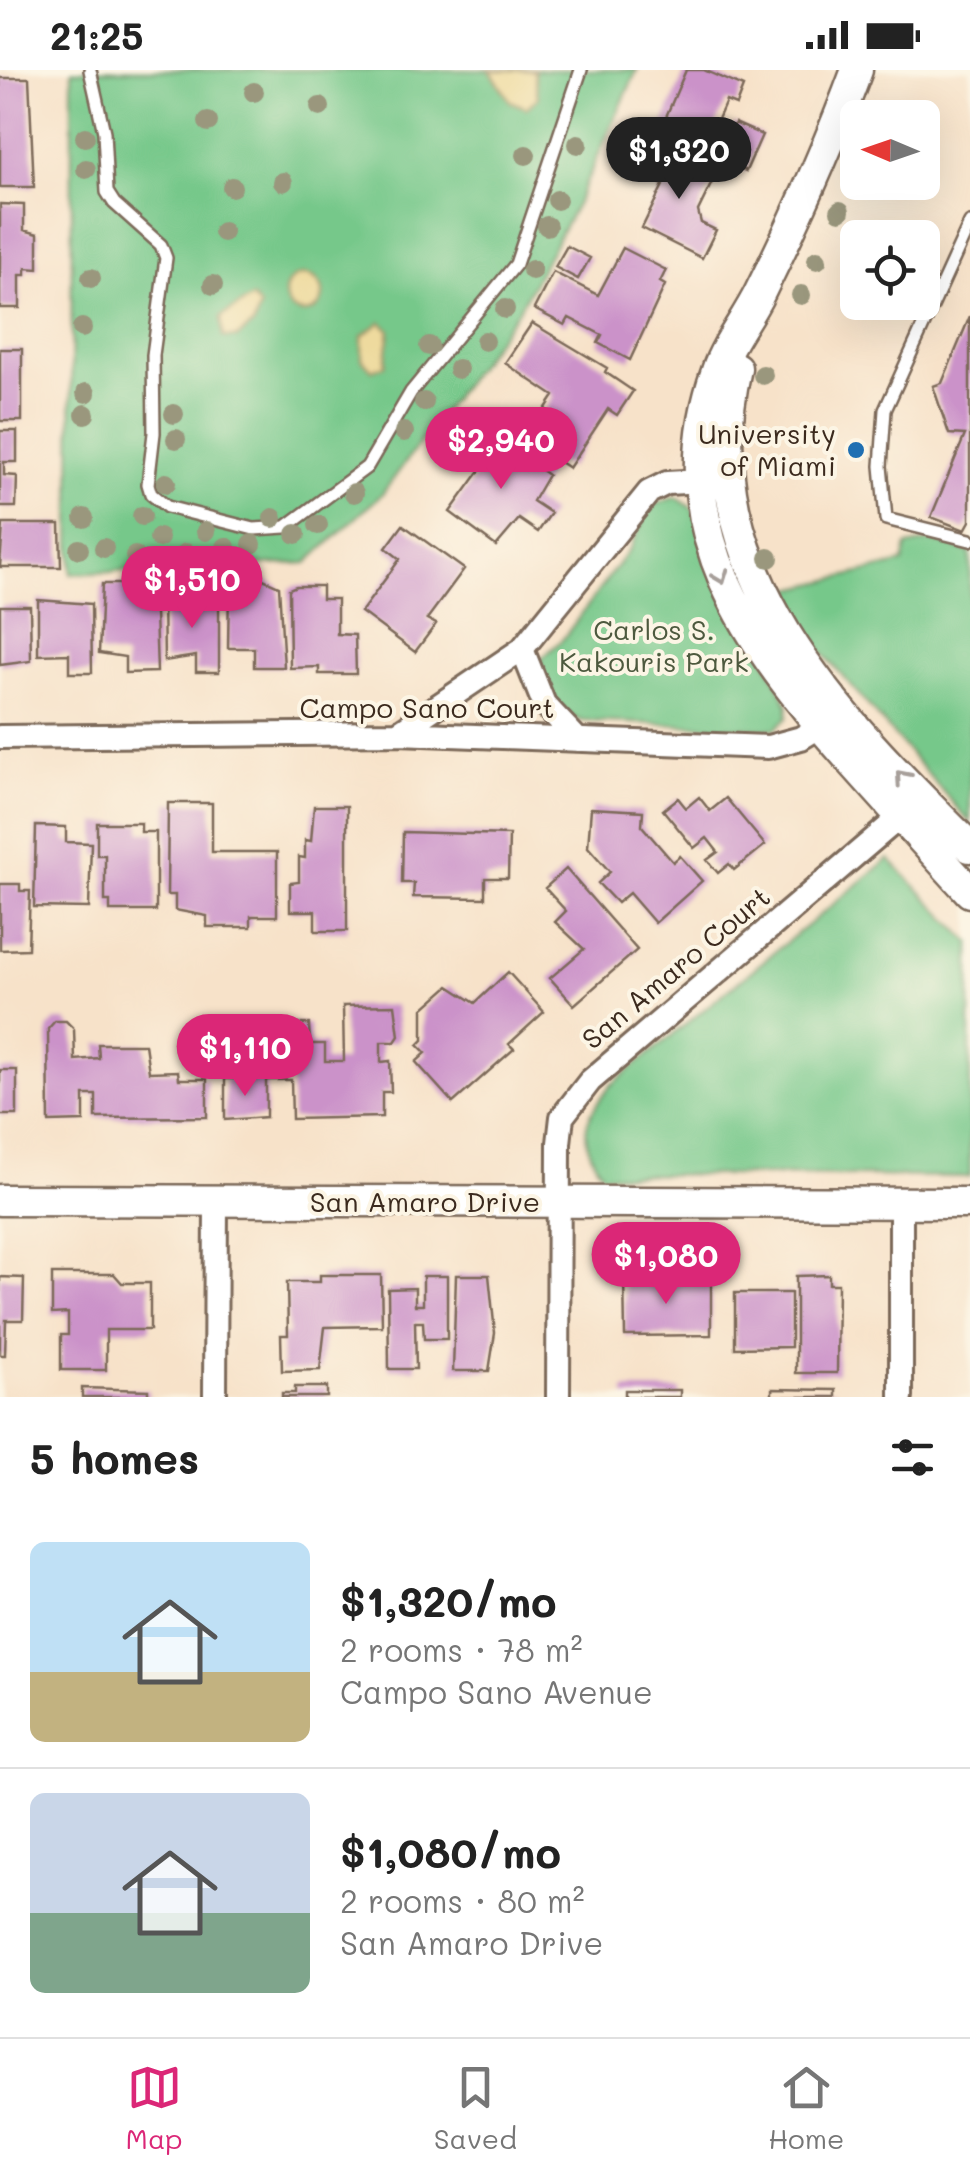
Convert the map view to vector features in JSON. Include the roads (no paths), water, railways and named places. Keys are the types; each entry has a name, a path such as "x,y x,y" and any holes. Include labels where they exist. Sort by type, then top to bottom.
{"street":[{"path":"857,70 806,195 741,331 725,352 711,389 703,432 702,482 713,555 731,601 768,661 970,847"},
{"path":"741,331 726,442 730,502 741,546 770,609 833,719 900,817 970,892"},
{"path":"398,733 522,649 642,498 667,483 702,482"},
{"path":"522,649 544,704 578,740"},
{"name":"Campo Sano Court","path":"0,737 398,733 768,747 790,743 833,719"},
{"name":"San Amaro Court","path":"558,1397 560,1128 577,1095 900,817"},
{"name":"San Amaro Drive","path":"0,1200 970,1203"},
{"path":"216,1202 216,1397"},
{"path":"900,1397 901,1203"}],"lane":[{"path":"90,70 104,132 108,192 114,203 160,244 166,258 153,355 154,434 148,484 151,494 166,507 264,530 286,527 355,480 379,452 411,392 505,282 524,250 581,70"},
{"path":"970,222 885,410 881,449 886,519 970,540"}],"place":[{"name":"University of Miami","path":"856,450"}],"park label":[{"name":"Carlos S. Kakouris Park","path":"654,646"}]}
